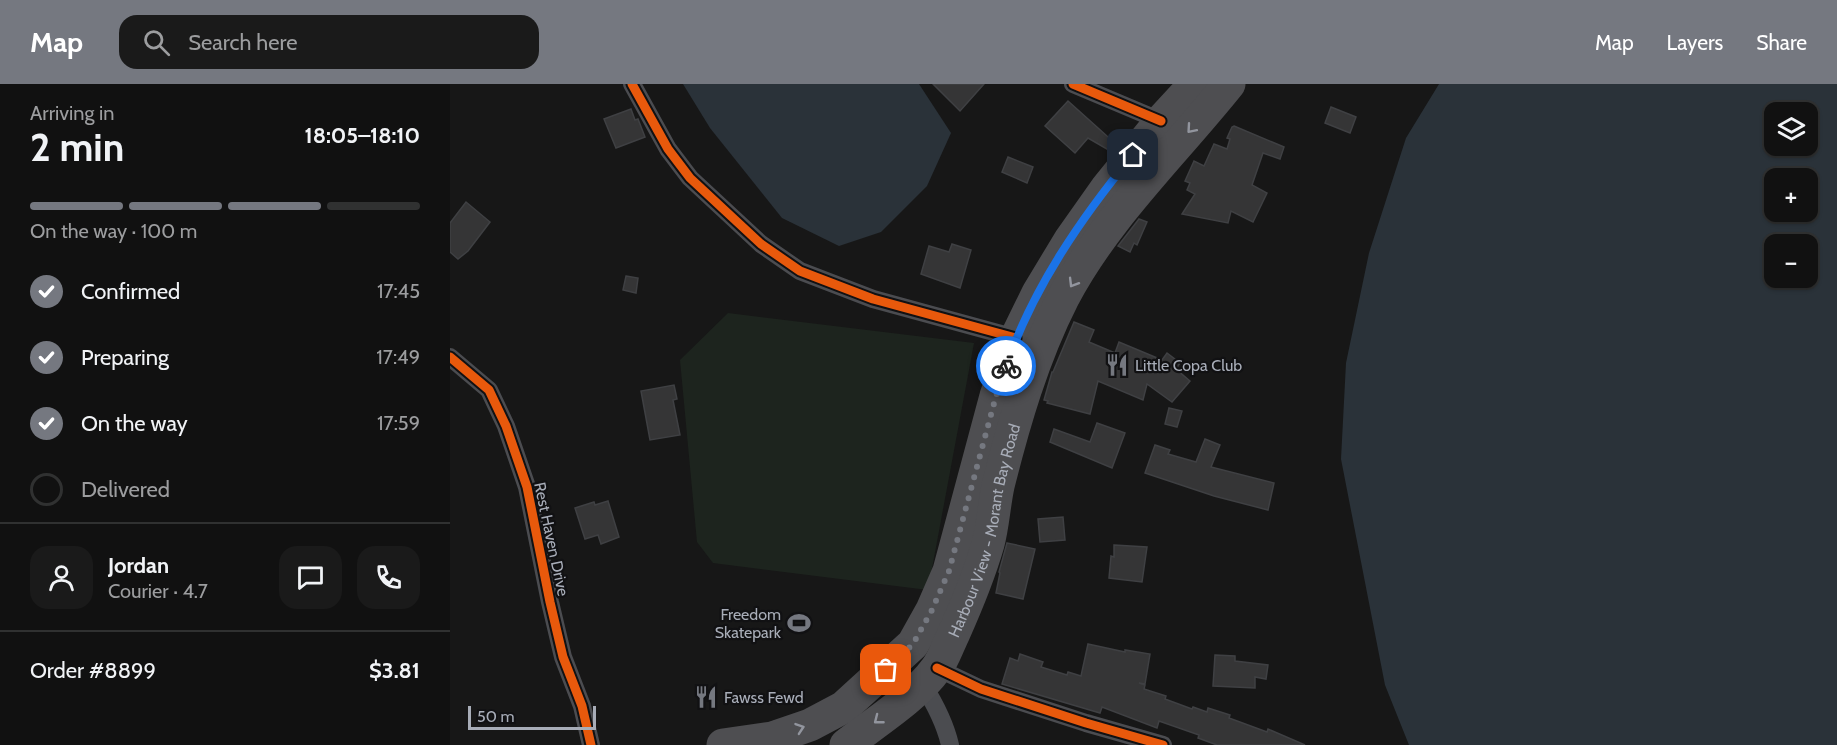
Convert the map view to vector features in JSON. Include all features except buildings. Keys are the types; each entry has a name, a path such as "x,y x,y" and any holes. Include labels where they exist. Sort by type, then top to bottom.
{"highway":[{"name":"Harbour View - Morant Bay Road","path":"723,745 772,738 810,725 844,707 913,644 932,610 949,571 996,396 1016,338 1038,293 1070,240 1106,189 1161,121 1195,84"},
{"name":"Harbour View - Morant Bay Road","path":"846,745 930,676 976,581 988,542 998,490 1024,395 1063,298 1093,248 1142,185 1229,84"}],"street":[{"path":"632,84 668,149 690,178 761,244 800,271 873,300 1016,338"},
{"path":"1073,84 1161,121"},
{"name":"Rest Haven Drive","path":"450,357 489,390 506,426 527,487 563,657 582,706 591,745"},
{"path":"950,745 947,731 936,706 930,676 981,689 1163,745"}],"shaded area":[{"path":"683,84 919,84 951,133 927,186 881,232 839,246 782,218 710,128"},
{"path":"1439,84 1837,84 1837,745 1409,745 1385,685 1341,459 1346,363 1369,253 1406,138"},
{"path":"728,313 974,343 928,590 713,563 697,542 680,360"}],"cycle path":[{"path":"632,84 668,149 690,178 761,244 800,271 873,299 1016,338"},
{"path":"1073,84 1161,121"},
{"path":"450,357 489,390 506,426 527,487 563,657 582,706 591,745"},
{"path":"937,668 981,689 1163,745"}],"way so far":[{"path":"886,670 913,644 932,610 949,571 1006,366"}],"place":[{"name":"Little Copa Club","path":"1117,365"},
{"name":"Freedom Skatepark","path":"799,623"},
{"name":"Fawss Fewd","path":"706,697"}],"route":[{"path":"1006,366 1016,338 1038,293 1070,240 1133,155"}]}
